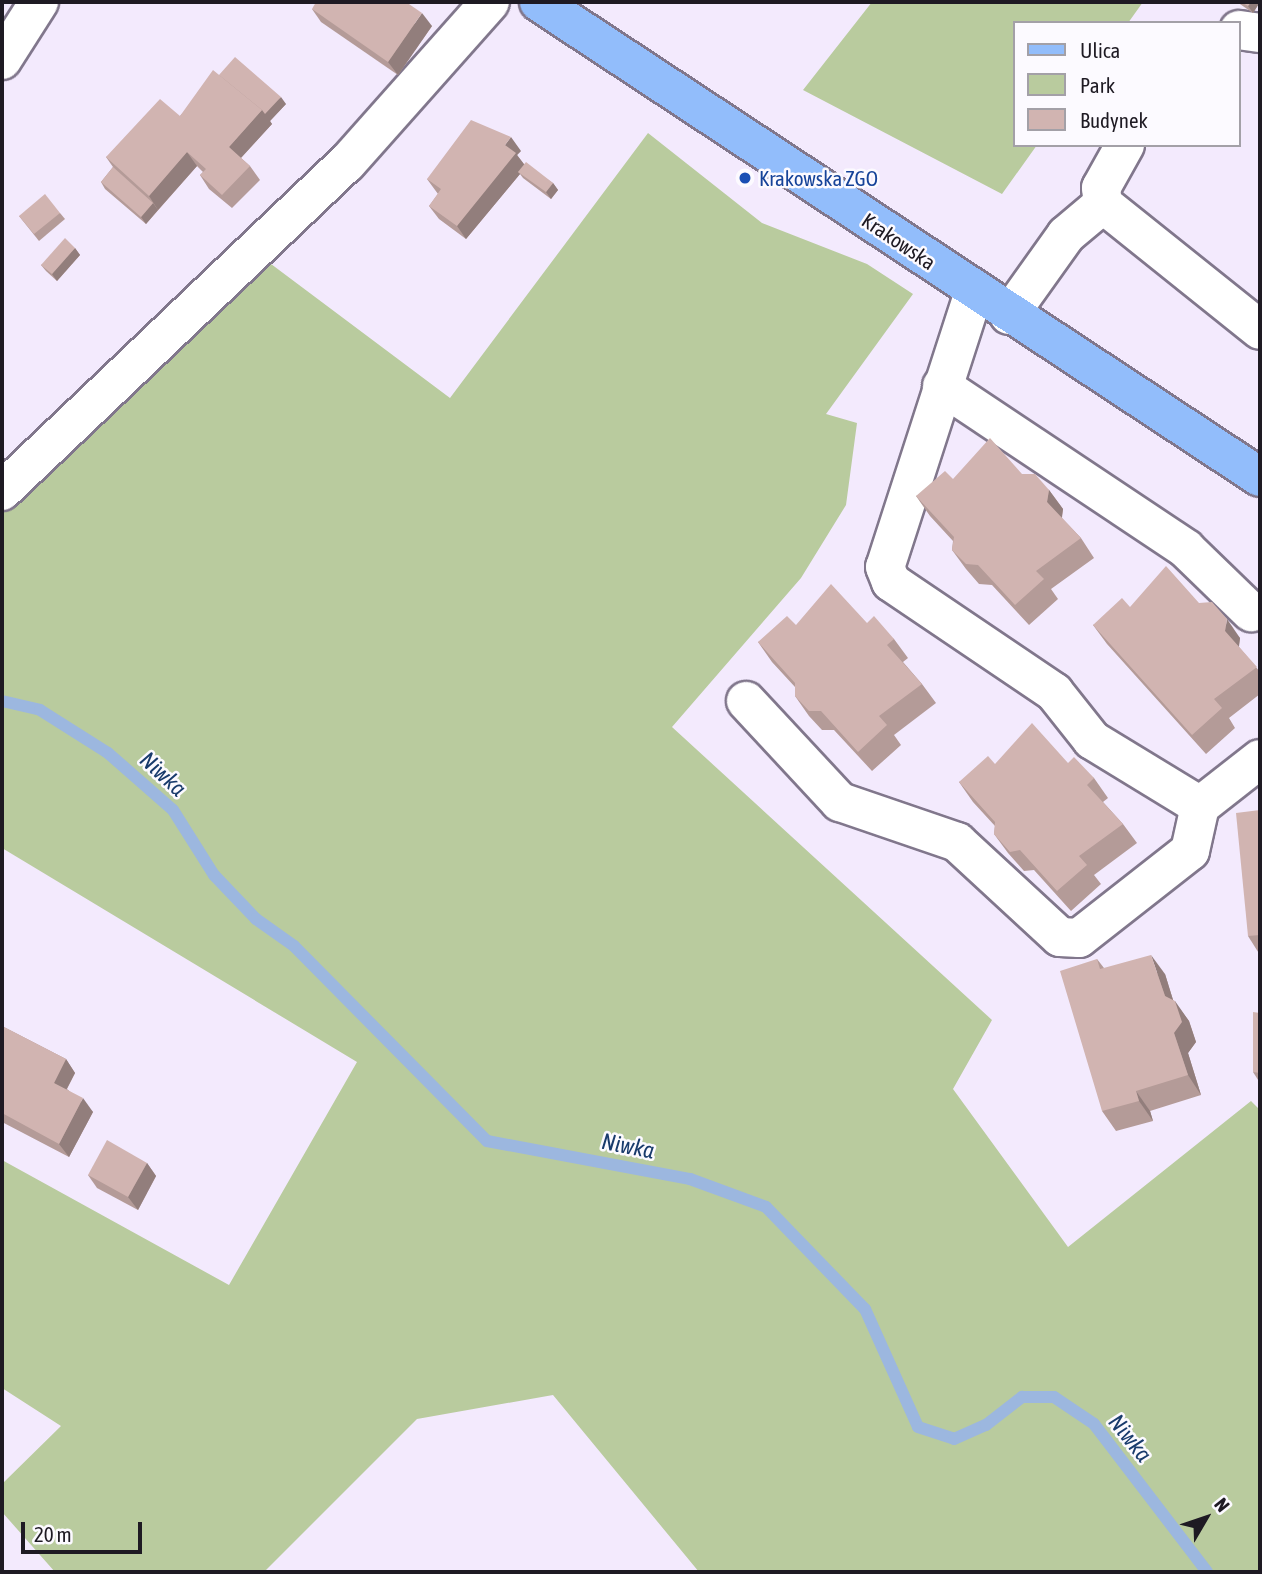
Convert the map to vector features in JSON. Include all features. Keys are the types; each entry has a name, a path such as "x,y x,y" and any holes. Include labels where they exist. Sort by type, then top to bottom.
{"main road":[{"name":"Krakowska","path":"539,2 974,292 1260,477"}],"lane":[{"path":"2,60 40,2"},
{"path":"2,491 347,163 489,2"},
{"path":"1241,30 1260,33"},
{"path":"1124,147 1101,188 1103,205 1260,330"},
{"path":"1009,315 1066,235 1103,205"},
{"path":"974,292 885,567 891,582 1054,692 1093,740 1200,806"},
{"path":"942,386 1186,549 1251,612"},
{"path":"746,701 840,802 957,842 1060,937 1079,938 1190,850 1200,806 1260,759"}],"green space":[{"path":"872,2 1143,2 1129,21 1014,21 1014,147 1036,147 1002,194 803,90"},
{"path":"648,133 762,223 867,264 913,294 826,414 857,423 846,505 801,578 672,727 992,1020 953,1089 1068,1247 1251,1101 1260,1110 1260,1572 699,1572 553,1395 417,1419 264,1572 55,1572 2,1512 2,1484 61,1426 2,1388 2,1160 229,1285 357,1062 2,848 2,504 263,258 450,398"}],"building":[{"path":"316,2 406,2 422,13 388,62 312,9"},
{"path":"235,57 281,97 265,114 219,75"},
{"path":"213,70 262,110 229,147 250,166 222,195 200,175 206,169 187,152 149,196 106,157 160,99 180,116"},
{"path":"471,120 511,137 505,145 516,153 457,226 429,206 441,189 427,179"},
{"path":"526,162 553,183 546,192 518,172"},
{"path":"113,167 153,203 141,217 101,182"},
{"path":"45,194 60,213 34,234 19,216"},
{"path":"65,238 75,248 52,274 41,265"},
{"path":"990,438 1022,474 1035,474 1049,490 1047,502 1081,538 1036,571 1044,579 1015,605 978,565 966,564 952,550 954,537 916,496 945,471 953,479"},
{"path":"1166,566 1199,603 1212,602 1227,619 1225,631 1257,667 1214,699 1222,708 1192,735 1093,625 1122,598 1130,607"},
{"path":"831,584 867,623 874,616 894,639 887,645 922,684 879,716 887,725 858,752 821,711 809,711 795,696 795,683 758,642 787,616 796,625"},
{"path":"1032,723 1068,763 1074,757 1094,778 1087,785 1123,824 1079,856 1087,865 1057,891 1020,850 1010,852 994,834 995,822 959,782 988,756 995,764"},
{"path":"1260,810 1260,935 1248,936 1236,813"},
{"path":"1151,955 1165,996 1175,1001 1182,1022 1174,1033 1188,1075 1136,1091 1139,1101 1102,1111 1060,971 1097,959 1100,969"},
{"path":"1253,1012 1260,1013 1260,1073 1253,1072"},
{"path":"2,1026 66,1059 54,1083 83,1098 59,1144 2,1113"},
{"path":"107,1140 147,1163 128,1197 88,1175"}],"waterway":[{"name":"Niwka","path":"2,701 40,710 108,753 173,810 214,875 256,919 294,946 487,1141 690,1179 766,1207 865,1309 918,1427 954,1439 986,1425 1022,1397 1054,1397 1094,1424 1207,1572"}],"place":[{"name":"Krakowska ZGO","path":"745,178"}]}
